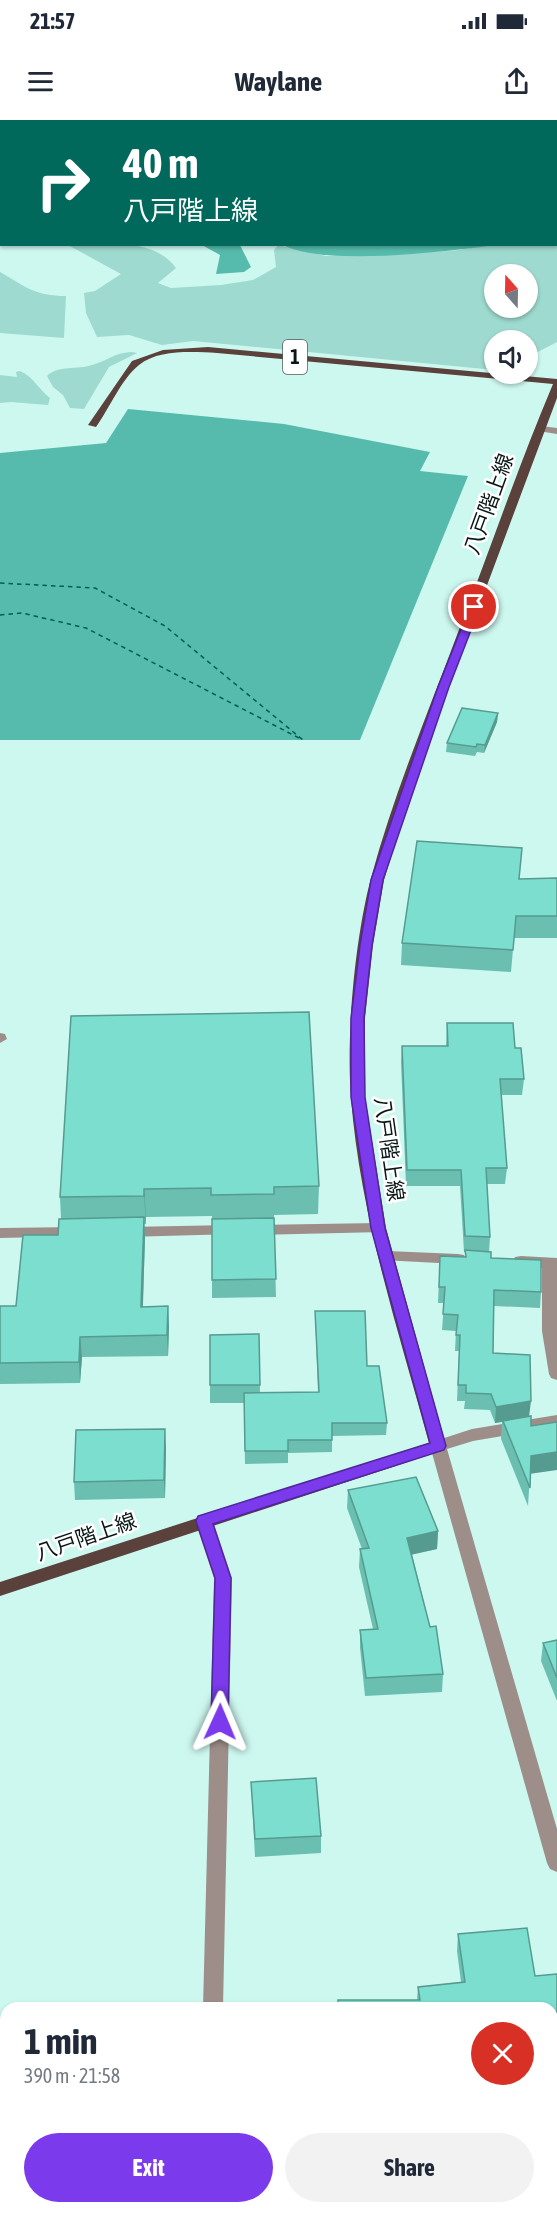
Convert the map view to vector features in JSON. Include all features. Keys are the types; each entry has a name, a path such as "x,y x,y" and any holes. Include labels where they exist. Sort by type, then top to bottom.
{"main road":[{"name":"八戸階上線","path":"0,1589 438,1446 378,1228 358,1097 358,1018 366,945 377,880 443,687 557,384 217,350 182,350 153,356 134,364 93,425"}],"street":[{"path":"541,429 557,431"},
{"path":"0,1233 378,1228"},
{"path":"387,1256 468,1259"},
{"path":"503,1261 553,1263 550,1331 557,1374"},
{"path":"557,1421 472,1435 438,1446 557,1863"},
{"path":"204,1521 223,1578 213,2002"}],"shaded area":[{"path":"70,246 136,246 154,251 176,268 158,283 171,288 221,285 253,280 276,267 274,250 277,246 326,256 452,251 484,246 557,246 557,342 538,352 538,330 484,330 484,369 193,341 162,345 129,335 97,337 86,313 84,293 95,291 121,274"},
{"path":"204,246 240,246 251,267 244,272 216,274 220,255"},
{"path":"286,246 487,246 387,256 327,255 302,252"},
{"path":"0,272 38,292 66,296 64,338 0,333"},
{"path":"121,353 137,353 109,367 84,409 70,408 63,395 53,387 47,376 57,370 86,366"},
{"path":"20,371 29,376 50,398 48,405 0,403 0,375 17,377 16,372"},
{"path":"128,409 284,424 430,452 420,471 468,476 360,740 0,740 0,453 106,443"}],"building":[{"path":"462,708 498,713 485,745 477,744 476,747 447,743"},
{"path":"417,841 522,848 519,879 557,878 557,916 516,916 513,950 402,943"},
{"path":"309,1012 319,1186 274,1187 274,1194 211,1195 211,1188 144,1189 144,1196 60,1197 71,1016"},
{"path":"447,1023 513,1023 515,1048 521,1048 524,1079 500,1079 507,1168 486,1168 490,1237 465,1236 461,1170 407,1170 402,1046 448,1046"},
{"path":"144,1217 141,1307 168,1306 167,1335 80,1337 79,1362 0,1363 0,1306 16,1306 23,1235 58,1235 59,1219"},
{"path":"274,1218 276,1279 212,1280 212,1219"},
{"path":"465,1250 491,1252 491,1258 541,1260 541,1292 494,1290 493,1353 530,1355 531,1401 496,1407 491,1394 466,1393 466,1385 458,1385 460,1335 456,1335 458,1315 443,1314 445,1287 439,1287 440,1256 466,1257"},
{"path":"315,1311 365,1311 367,1366 379,1366 387,1423 332,1423 332,1440 288,1440 288,1451 245,1451 244,1393 319,1392"},
{"path":"259,1334 260,1385 210,1385 210,1335"},
{"path":"531,1416 531,1426 557,1422 557,1452 531,1456 530,1488 503,1421"},
{"path":"165,1429 164,1480 74,1482 76,1430"},
{"path":"416,1477 438,1531 407,1538 430,1627 436,1626 443,1674 366,1678 360,1630 378,1629 360,1549 369,1548 348,1490"},
{"path":"557,1640 557,1678 543,1643"},
{"path":"316,1778 321,1836 255,1839 251,1782"},
{"path":"527,1928 535,1976 557,1974 557,2002 338,2002 338,2000 420,2000 418,1987 465,1982 458,1934"}],"ferry route":[{"path":"0,583 95,588 165,626 303,740"},
{"path":"0,615 22,613 86,628 299,738"}],"route":[{"path":"220,1722 223,1578 204,1521 438,1446 378,1228 358,1097 358,1018 366,945 377,880 443,687 474,607"}]}
